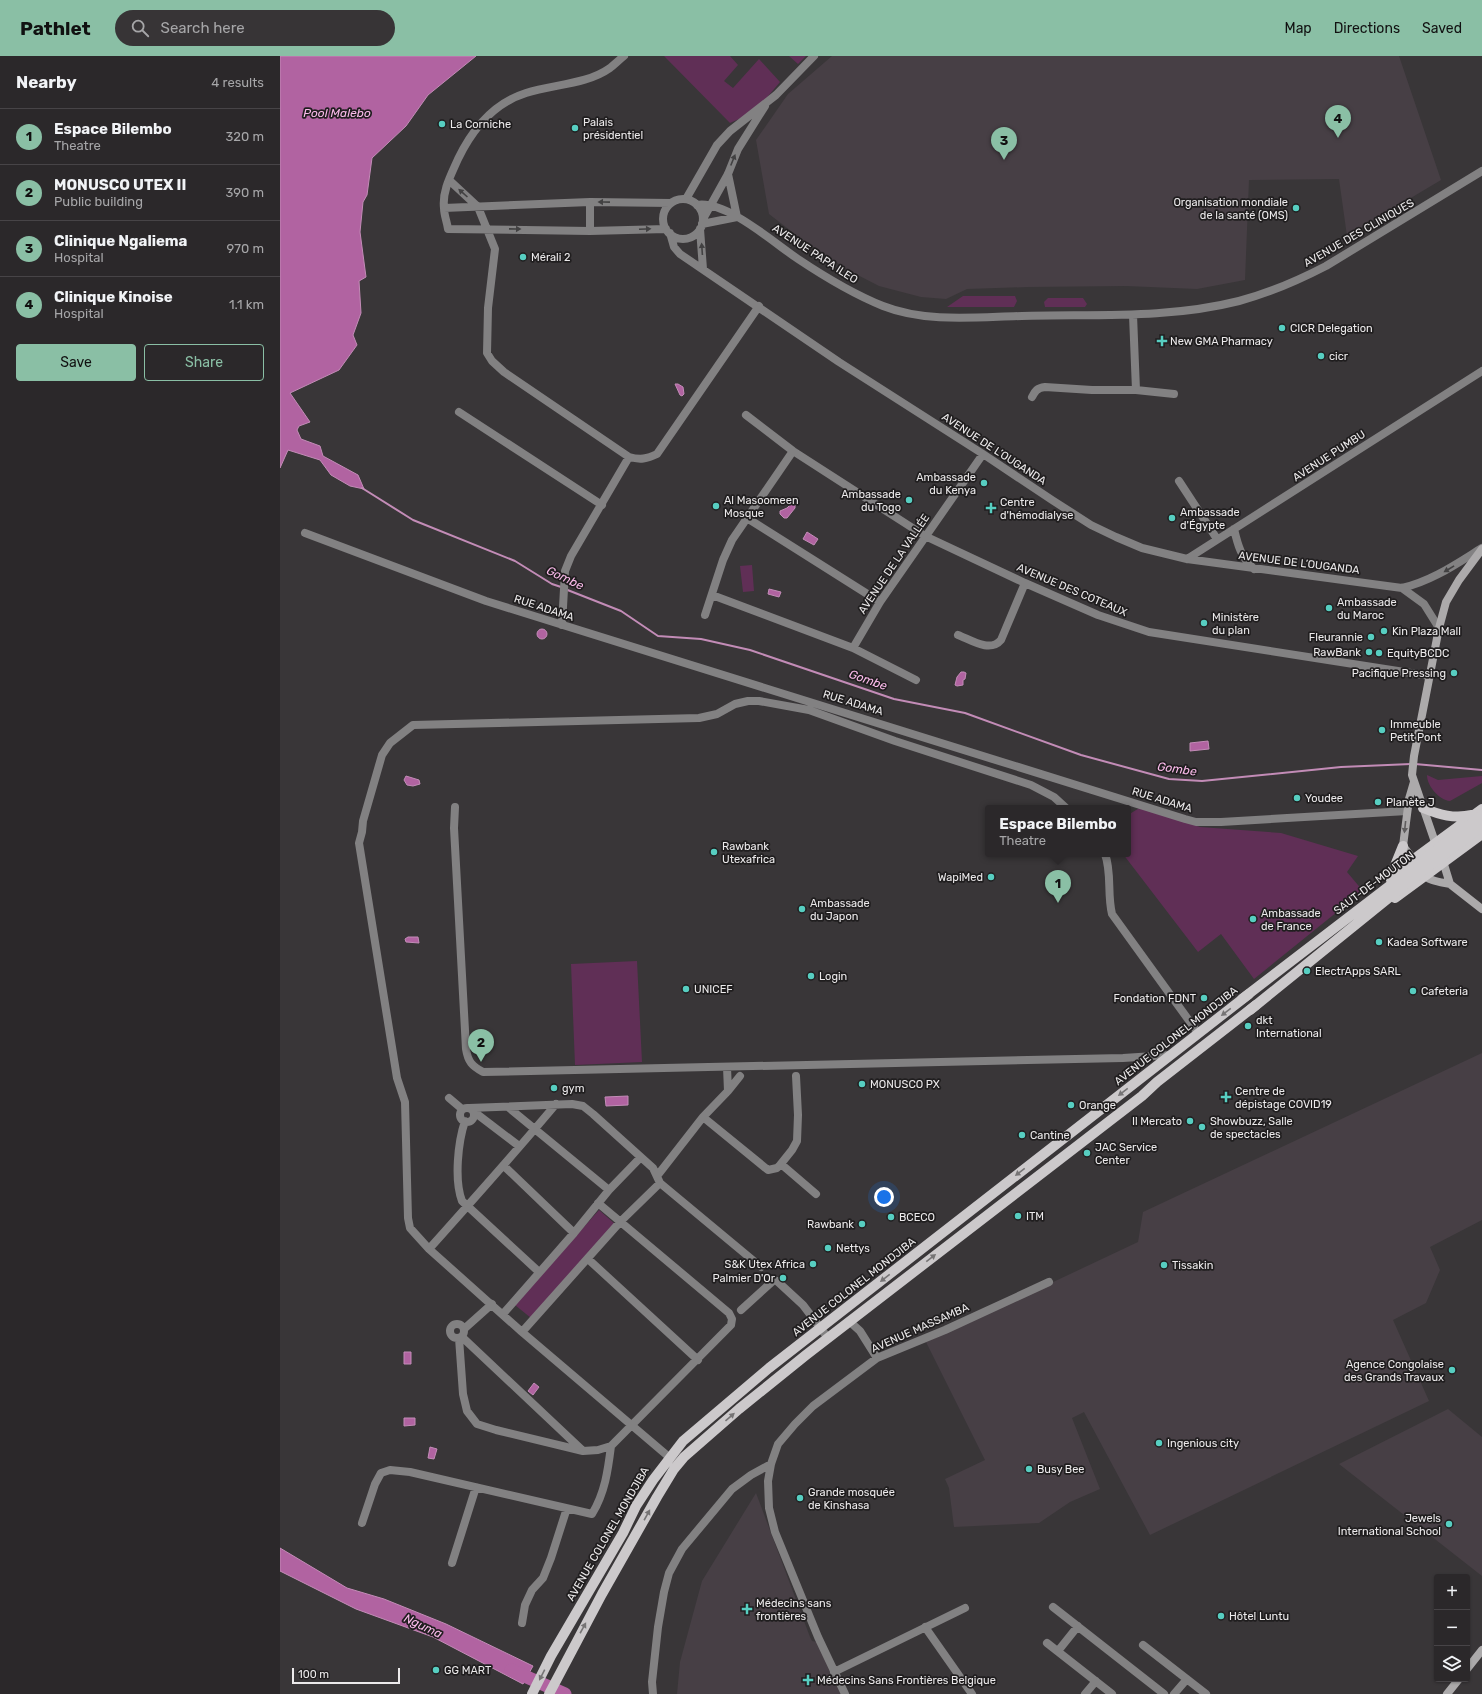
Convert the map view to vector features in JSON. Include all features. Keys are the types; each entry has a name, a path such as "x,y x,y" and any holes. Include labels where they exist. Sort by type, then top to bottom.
{"main road":[{"path":"1388,884 1403,846 1407,811 1413,779 1414,756 1438,628 1446,602 1452,591 1482,548"},
{"path":"1413,779 1435,844 1444,862 1450,884"},
{"path":"1424,808 1445,816 1461,817 1479,813"},
{"name":"AVENUE COLONEL MONDJIBA","path":"532,1694 551,1656 623,1533 636,1506 652,1480 669,1457 697,1428 769,1368 1388,884 1414,859 1450,832 1479,813"},
{"name":"SAUT-DE-MOUTON","path":"1242,999 1479,813"},
{"name":"SAUT-DE-MOUTON","path":"1250,1010 1407,883 1482,826"},
{"path":"1450,832 1462,849"},
{"path":"549,1694 565,1662 657,1497 674,1469 684,1457 734,1414 849,1321 1142,1096 1178,1066 1382,908 1482,834"},
{"path":"1403,846 1425,876 1433,880 1450,884 1482,909"},
{"path":"1398,874 1410,888"},
{"path":"1170,1055 1178,1066"},
{"path":"906,1261 914,1271"},
{"path":"1470,1665 1482,1650"},
{"path":"1447,1694 1457,1682"}],"street":[{"path":"624,56 609,68 592,76 526,93 506,102 490,114 473,133 449,180 445,193 444,208 448,229 487,228 590,231 668,231"},
{"path":"686,200 717,145 730,131 767,103 814,56"},
{"path":"671,203 664,215 668,231 674,236 686,238 696,233 728,174 738,149 767,103"},
{"name":"AVENUE DES CLINIQUES","path":"1026,316 1133,315 1184,311 1217,306 1240,300 1302,278 1326,266 1482,171"},
{"path":"702,224 737,217 728,174"},
{"path":"449,180 478,207 494,249 488,308 487,353 492,361 504,372 629,457 638,460 657,454 759,306"},
{"path":"444,208 590,202 671,203 681,199 686,200 697,205 701,211 703,269"},
{"path":"590,202 590,231"},
{"name":"AVENUE PAPA ILEO","path":"697,205 712,205 737,217 846,290 884,307 920,315 945,318 1026,316"},
{"name":"AVENUE DE L’OUGANDA","path":"668,231 674,247 680,254 759,306 839,362 1091,525 1142,548 1187,559 1402,588 1415,585 1443,572 1482,548"},
{"path":"1133,315 1136,390"},
{"name":"AVENUE PUMBU","path":"1187,559 1482,371"},
{"path":"1032,397 1035,391 1044,387 1092,390 1136,390 1174,394"},
{"path":"459,412 602,505"},
{"name":"AVENUE DES COTEAUX","path":"746,415 793,451 925,536 1025,583 1098,615 1149,632 1430,676"},
{"path":"705,615 723,560 732,540 793,451"},
{"name":"AVENUE DE LA VALLÉE","path":"853,648 880,602 983,454"},
{"path":"562,626 565,571 571,556 629,457"},
{"path":"1179,481 1218,539"},
{"path":"747,518 880,602"},
{"path":"1234,529 1240,553 1245,561 1254,569"},
{"name":"RUE ADAMA","path":"305,533 486,601 562,626 728,675 1196,822 1221,822 1407,811"},
{"path":"958,635 990,647 997,645 1005,631 1025,583"},
{"name":"AVENUE DE L’OUGANDA","path":"1402,588 1424,604 1438,628"},
{"path":"712,595 853,648 916,680"},
{"path":"669,1457 522,1332 429,1249 410,1228 408,1218 406,1102 397,1078 359,843 363,821 382,755 390,743 413,725 699,718 717,714 734,704 748,701 759,701 809,710 895,741 1023,783 1054,797 1063,805"},
{"path":"455,807 454,828 466,1049 468,1059 472,1066 483,1072 1123,1058 1170,1055"},
{"path":"1105,857 1107,861 1109,901 1112,914 1198,1033"},
{"path":"727,1067 728,1091"},
{"path":"522,1332 658,1180 703,1117 740,1076"},
{"path":"703,1117 768,1170 777,1168 792,1150 797,1141 798,1115 796,1076"},
{"path":"449,1098 468,1109 519,1146"},
{"path":"429,1249 504,1166 519,1146 556,1104"},
{"path":"468,1109 473,1118 470,1121 465,1121 460,1117 468,1109 556,1104 583,1106 654,1168 658,1180 761,1267"},
{"path":"508,1107 609,1190"},
{"path":"465,1121 459,1143 458,1192 462,1201 539,1272"},
{"path":"503,1314 574,1233 609,1190 641,1157"},
{"path":"781,1164 816,1194"},
{"path":"504,1166 574,1233"},
{"path":"492,1304 462,1334 463,1387 467,1411 477,1424 583,1451 598,1450 612,1446 698,1360 731,1325 732,1319 729,1313 598,1203"},
{"path":"588,1259 698,1360"},
{"path":"741,1310 774,1280 778,1281 803,1305 828,1338"},
{"name":"AVENUE MASSAMBA","path":"846,1694 818,1637 775,1532 769,1508 768,1481 770,1464 778,1444 813,1406 877,1358 945,1330 1049,1282"},
{"path":"849,1321 860,1332 877,1358"},
{"path":"462,1334 583,1451"},
{"path":"362,1523 375,1484 381,1472 390,1470 410,1472 592,1514 605,1485 612,1446"},
{"path":"653,1694 652,1682 658,1627 669,1573 682,1549 732,1490 751,1475 770,1464"},
{"path":"452,1563 476,1487"},
{"path":"522,1622 525,1606 532,1590 543,1578 551,1558 567,1508"},
{"path":"1053,1607 1164,1694"},
{"path":"834,1672 965,1608"},
{"path":"1058,1651 1078,1626"},
{"path":"925,1627 972,1694"},
{"path":"1047,1643 1112,1694"},
{"path":"1143,1645 1206,1694"},
{"path":"1174,1694 1187,1679"},
{"path":"1085,1694 1096,1681"}],"shaded area":[{"path":"664,56 730,56 738,65 724,81 733,88 759,59 780,82 764,101 750,114 730,123"},
{"path":"789,56 806,56 798,64"},
{"path":"832,56 1399,56 1441,180 1347,236 1339,179 1249,180 1245,280 1197,289 1126,286 1028,287 967,289 946,299 921,297 879,286 848,270 800,238 769,214 756,140 788,94"},
{"path":"963,296 1015,296 1017,301 1014,307 947,307"},
{"path":"1048,298 1083,298 1087,304 1085,307 1045,307 1044,302"},
{"path":"752,565 754,591 743,592 740,566"},
{"path":"1427,775 1438,780 1482,776 1482,783 1450,801 1442,798 1434,792 1429,784"},
{"path":"1141,807 1200,827 1281,833 1358,856 1347,872 1363,891 1254,979 1221,934 1198,952 1125,857 1131,857 1131,813"},
{"path":"637,961 642,1062 575,1065 571,964"},
{"path":"1482,1053 1482,1220 1430,1247 1440,1270 1426,1303 1393,1320 1429,1401 1150,1535 1084,1412 1072,1418 1100,1489 1070,1502 1039,1523 954,1527 949,1488 945,1479 985,1460 926,1342 1138,1242 1143,1212"},
{"path":"599,1210 615,1224 531,1318 515,1305"},
{"name":"Jewels International School","path":"1448,1409 1482,1437 1482,1576 1339,1464"},
{"name":"Médecins sans frontières","path":"756,1493 810,1637 812,1641 817,1642 843,1694 677,1694 680,1662 702,1581"}],"water":[{"name":"Pool Malebo","path":"280,56 476,56 428,95 406,126 372,158 367,195 363,202 360,232 366,277 359,281 361,313 353,335 357,345 339,370 290,393 310,422 299,426 297,430 301,439 320,446 323,456 358,475 364,489 350,486 331,475 320,460 288,450 280,468"},
{"path":"675,384 683,387 684,394 682,396 680,395"},
{"path":"791,504 795,505 795,508 787,518 784,518 780,514 780,511 787,508"},
{"path":"807,532 818,539 814,545 803,539"},
{"path":"769,589 781,592 779,597 768,594"},
{"path":"542,629 547,634 542,639 537,634"},
{"path":"961,672 966,673 965,679 963,680 963,685 957,686 955,685 957,677"},
{"path":"1208,741 1209,749 1190,751 1190,743"},
{"path":"406,776 419,780 420,784 413,786 407,785 404,780"},
{"path":"408,937 418,937 419,943 406,942 405,939"},
{"path":"628,1096 628,1105 606,1106 605,1097"},
{"path":"404,1352 411,1352 411,1364 404,1364"},
{"path":"534,1383 539,1387 533,1395 528,1391"},
{"path":"404,1418 415,1418 415,1425 404,1426"},
{"path":"430,1447 437,1449 434,1459 428,1458"},
{"path":"280,1548 347,1588 384,1599 446,1624 533,1666 523,1684 433,1637 356,1609 280,1571"}],"waterway":[{"name":"Gombe","path":"362,488 413,520 515,561 552,584 561,587"},
{"name":"Gombe","path":"565,589 621,611 658,636 701,639 750,650 894,699 965,713 1081,755 1169,779 1202,781 1341,767 1411,764"},
{"name":"Gombe","path":"1415,764 1482,770"},
{"name":"Nguma","path":"511,1670 565,1694"}],"place":[{"name":"La Corniche","path":"442,124"},
{"name":"Palais présidentiel","path":"575,128"},
{"name":"Clinique Kinoise","path":"1338,138"},
{"name":"Clinique Ngaliema","path":"1004,160"},
{"name":"Organisation mondiale de la santé (OMS)","path":"1296,208"},
{"name":"Mérali 2","path":"523,257"},
{"name":"CICR Delegation","path":"1282,328"},
{"name":"New GMA Pharmacy","path":"1162,341"},
{"name":"cicr","path":"1321,356"},
{"name":"Ambassade du Kenya","path":"984,483"},
{"name":"Ambassade du Togo","path":"909,500"},
{"name":"Al Masoomeen Mosque","path":"716,506"},
{"name":"Centre d'hémodialyse","path":"991,508"},
{"name":"Ambassade d'Égypte","path":"1172,518"},
{"name":"Ambassade du Maroc","path":"1329,608"},
{"name":"Ministère du plan","path":"1204,623"},
{"name":"Kin Plaza Mall","path":"1384,631"},
{"name":"Fleurannie","path":"1371,637"},
{"name":"RawBank","path":"1369,652"},
{"name":"EquityBCDC","path":"1379,653"},
{"name":"Pacifique Pressing","path":"1454,673"},
{"name":"Immeuble Petit Pont","path":"1382,730"},
{"name":"Youdee","path":"1297,798"},
{"name":"Planète J","path":"1378,802"},
{"name":"Rawbank Utexafrica","path":"714,852"},
{"name":"WapiMed","path":"991,877"},
{"name":"Espace Bilembo","path":"1058,903"},
{"name":"Ambassade du Japon","path":"802,909"},
{"name":"Ambassade de France","path":"1253,919"},
{"name":"Kadea Software","path":"1379,942"},
{"name":"ElectrApps SARL","path":"1307,971"},
{"name":"Login","path":"811,976"},
{"name":"UNICEF","path":"686,989"},
{"name":"Cafeteria","path":"1413,991"},
{"name":"Fondation FDNT","path":"1204,998"},
{"name":"dkt International","path":"1248,1026"},
{"name":"MONUSCO UTEX II","path":"481,1062"},
{"name":"MONUSCO PX","path":"862,1084"},
{"name":"gym","path":"554,1088"},
{"name":"Centre de dépistage COVID19","path":"1226,1097"},
{"name":"Orange","path":"1071,1105"},
{"name":"Il Mercato","path":"1190,1121"},
{"name":"Showbuzz, Salle de spectacles","path":"1202,1127"},
{"name":"Cantine","path":"1022,1135"},
{"name":"JAC Service Center","path":"1087,1153"},
{"name":"ITM","path":"1018,1216"},
{"name":"BCECO","path":"891,1217"},
{"name":"Rawbank","path":"862,1224"},
{"name":"Nettys","path":"828,1248"},
{"name":"S&K Utex Africa","path":"813,1264"},
{"name":"Tissakin","path":"1164,1265"},
{"name":"Palmier D'Or","path":"783,1278"},
{"name":"Agence Congolaise des Grands Travaux","path":"1452,1370"},
{"name":"Ingenious city","path":"1159,1443"},
{"name":"Busy Bee","path":"1029,1469"},
{"name":"Grande mosquée de Kinshasa","path":"800,1498"},
{"name":"Jewels International School","path":"1449,1524"},
{"name":"Médecins sans frontières","path":"747,1609"},
{"name":"Hôtel Luntu","path":"1221,1616"},
{"name":"GG MART","path":"436,1670"},
{"name":"Médecins Sans Frontières Belgique","path":"808,1680"}]}
